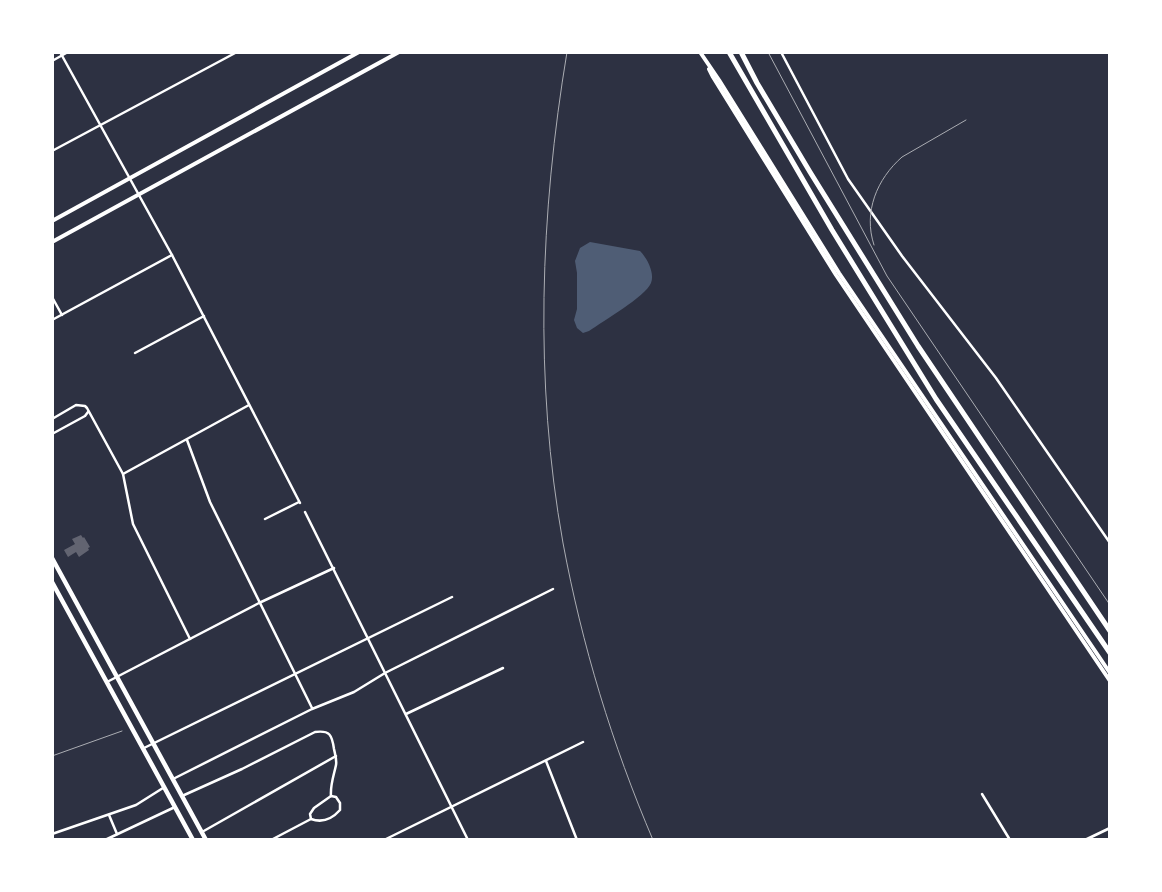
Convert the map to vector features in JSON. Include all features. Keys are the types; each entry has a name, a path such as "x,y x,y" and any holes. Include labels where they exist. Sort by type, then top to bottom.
{"highway":[{"path":"728,52 832,230 936,399 1110,654"},
{"path":"741,52 757,83 810,172 918,346 1110,632"}],"main road":[{"path":"52,221 359,52"},
{"path":"52,242 399,52"},
{"path":"700,52 839,273 1110,673"},
{"path":"707,62 712,77 815,243 1110,681"},
{"path":"52,558 206,840"},
{"path":"52,582 193,840"}],"street":[{"path":"52,61 61,54 68,52"},
{"path":"52,151 237,52"},
{"path":"781,52 848,179 902,256 996,378 1110,543"},
{"path":"61,54 172,255 300,503 265,519"},
{"path":"52,320 172,255"},
{"path":"52,297 62,315"},
{"path":"135,353 204,316"},
{"path":"52,418 79,405 85,406 123,474 132,524 190,639"},
{"path":"123,474 249,406"},
{"path":"53,432 85,416 88,412"},
{"path":"187,440 210,502 312,709"},
{"path":"305,512 468,840"},
{"path":"107,682 259,603 334,568"},
{"path":"173,779 312,709 354,692 385,673 553,589"},
{"path":"144,748 452,596"},
{"path":"406,714 504,668"},
{"path":"182,796 242,769 315,732 322,731 330,735 337,762 330,787 331,796"},
{"path":"384,840 583,742"},
{"path":"202,832 336,756"},
{"path":"546,761 577,840"},
{"path":"52,834 136,805 164,787"},
{"path":"982,794 1010,840"},
{"path":"271,840 311,819 320,821 328,819 340,810 340,803 336,797 331,796"},
{"path":"311,819 310,814 314,808 331,796"},
{"path":"105,840 175,807"},
{"path":"109,815 117,834"},
{"path":"1085,840 1110,828"}],"water":[{"path":"590,242 640,251 650,266 652,279 647,289 641,295 589,331 583,333 577,328 574,320 577,309 575,261 580,248"}],"building":[{"path":"81,535 90,547 88,548 89,550 79,557 76,552 68,557 64,550 75,544 72,539"}],"railway":[{"path":"567,52 551,174 544,298 544,359 554,482 563,543 589,656 624,767 653,840"},
{"path":"768,52 887,276 1110,605"},
{"path":"874,245 871,233 871,208 874,197 886,175 902,157 966,120"},
{"path":"52,756 122,731"}]}
